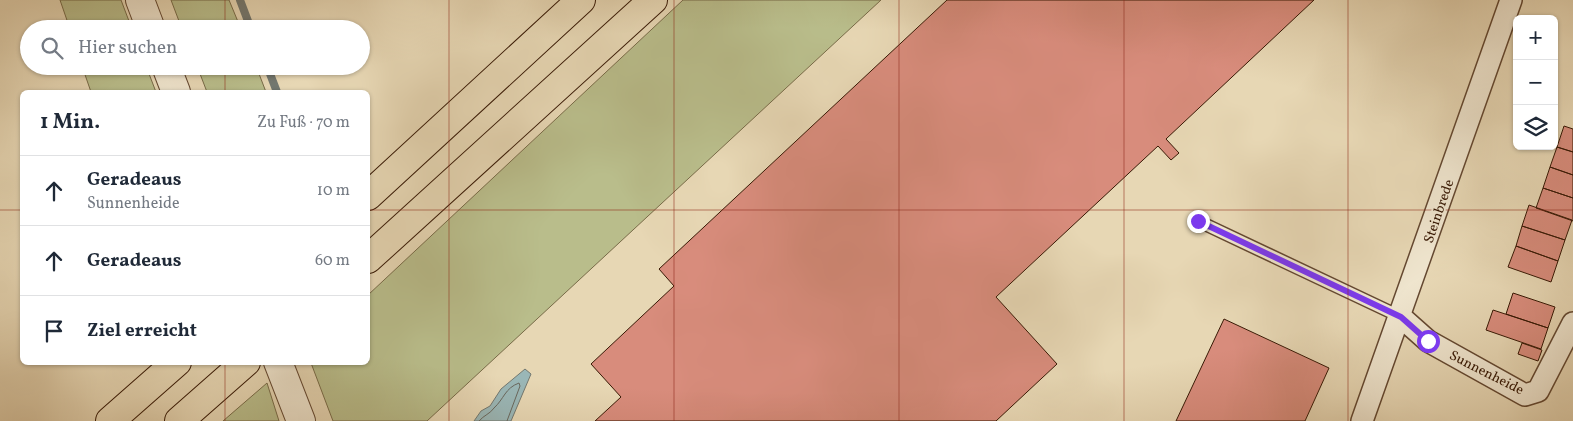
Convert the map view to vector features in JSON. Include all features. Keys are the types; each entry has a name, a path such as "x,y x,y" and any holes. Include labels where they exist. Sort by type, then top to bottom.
{"highway":[{"path":"370,194 581,0"},
{"path":"370,257 653,0"},
{"path":"110,421 174,365"},
{"path":"179,421 243,365"}],"street":[{"path":"140,0 148,20"},
{"name":"Steinbrede","path":"1362,421 1401,317 1512,0"},
{"path":"169,75 175,90"},
{"name":"Sunnenheide","path":"1401,317 1428,341 1525,395 1538,391 1573,323"},
{"path":"279,365 301,421"}],"lane":[{"path":"1198,221 1401,317"}],"green space":[{"path":"60,0 121,0 129,20 67,20"},
{"path":"171,0 229,0 237,20 179,20"},
{"path":"683,0 881,0 427,421 333,421 312,365 370,365 370,293"},
{"path":"85,75 149,75 155,90 90,90"},
{"path":"200,75 259,75 265,90 206,90"},
{"path":"267,383 279,421 223,421"}],"water":[{"path":"525,369 531,374 511,421 474,421 481,411 490,406 501,389"}],"building":[{"path":"947,0 1314,0 1166,139 1179,153 1171,160 1158,146 996,297 1057,364 996,421 595,421 621,397 591,364 674,286 659,269"},
{"path":"1564,126 1573,129 1573,152 1558,147"},
{"path":"1558,147 1573,152 1573,175 1550,167"},
{"path":"1550,167 1573,175 1573,198 1543,188"},
{"path":"1543,188 1573,198 1573,221 1536,208"},
{"path":"1529,205 1572,220 1565,240 1522,226"},
{"path":"1522,226 1565,240 1558,261 1516,246"},
{"path":"1516,246 1558,261 1551,282 1508,267"},
{"path":"1513,293 1555,307 1548,328 1506,314"},
{"path":"1493,310 1548,328 1541,349 1486,330"},
{"path":"1224,319 1329,368 1305,421 1176,421"},
{"path":"1522,343 1542,350 1538,361 1518,354"}],"waterway":[{"path":"240,0 248,20"},
{"path":"270,75 276,90"}],"route":[{"path":"1198,221 1401,317 1428,341"}]}
